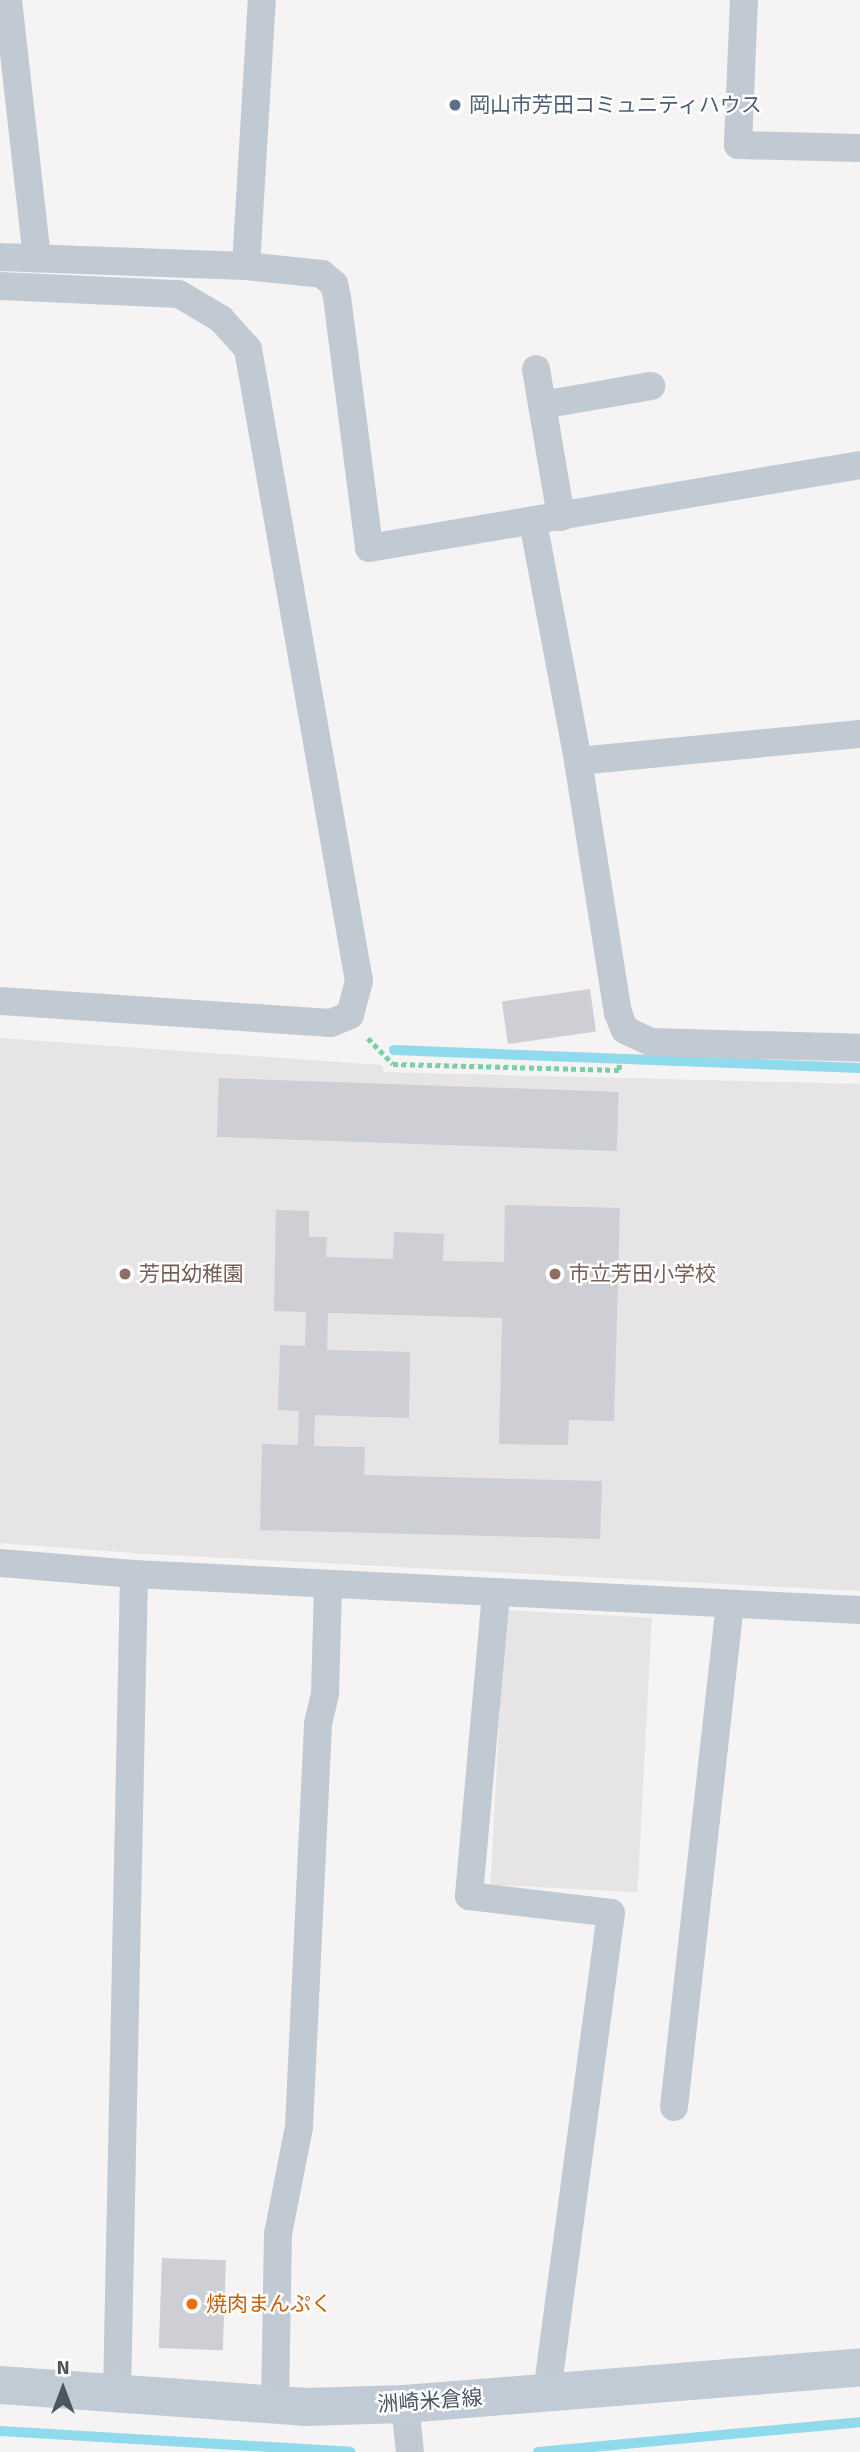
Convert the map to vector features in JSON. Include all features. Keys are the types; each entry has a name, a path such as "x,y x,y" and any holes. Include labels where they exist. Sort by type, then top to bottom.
{"main road":[{"name":"洲崎米倉線","path":"0,2385 304,2407 405,2404 860,2367"}],"street":[{"path":"8,0 37,258"},
{"path":"246,266 262,0"},
{"path":"744,0 738,145 860,148"},
{"path":"0,257 246,266 322,274 334,284 369,548 860,465"},
{"path":"0,286 179,294 221,320 248,349 359,981 350,1015 331,1023 0,1001"},
{"path":"536,369 561,517"},
{"path":"542,405 651,386"},
{"path":"533,522 578,761 618,1013 625,1030 651,1042 860,1048"},
{"path":"578,761 860,734"},
{"path":"0,1563 134,1574 860,1610"},
{"path":"117,2393 134,1574"},
{"path":"275,2405 278,2234 299,2127 318,1724 325,1694 328,1584"},
{"path":"496,1592 468,1896 611,1913 547,2392"},
{"path":"674,2107 730,1604"},
{"path":"405,2404 410,2449"}],"path":[{"path":"350,1015 382,1057 393,1064 619,1070 619,1065"}],"shaded area":[{"name":"市立芳田小学校","path":"0,1038 381,1065 384,1072 860,1084 860,1591 148,1554 0,1543"},
{"path":"505,1610 652,1618 637,1892 491,1885"}],"building":[{"path":"590,989 596,1032 508,1044 502,1001"},
{"path":"219,1078 619,1092 617,1151 217,1137"},
{"path":"505,1205 620,1208 614,1421 569,1420 568,1445 499,1444 502,1318 328,1313 327,1350 410,1352 409,1418 315,1415 314,1446 365,1447 364,1475 602,1481 600,1539 260,1530 262,1444 298,1445 299,1411 278,1410 280,1345 305,1346 306,1312 274,1311 276,1210 309,1211 309,1237 327,1237 326,1257 393,1259 394,1232 444,1234 443,1261 504,1262"},
{"name":"焼肉まんぷく","path":"162,2258 226,2260 223,2350 159,2348"}],"waterway":[{"path":"394,1050 860,1068"},
{"path":"538,2452 860,2422"},
{"path":"0,2431 350,2452"}],"place":[{"name":"岡山市芳田コミュニティハウス","path":"455,105"},
{"name":"芳田幼稚園","path":"125,1274"},
{"name":"市立芳田小学校","path":"555,1274"},
{"name":"焼肉まんぷく","path":"192,2304"}]}
